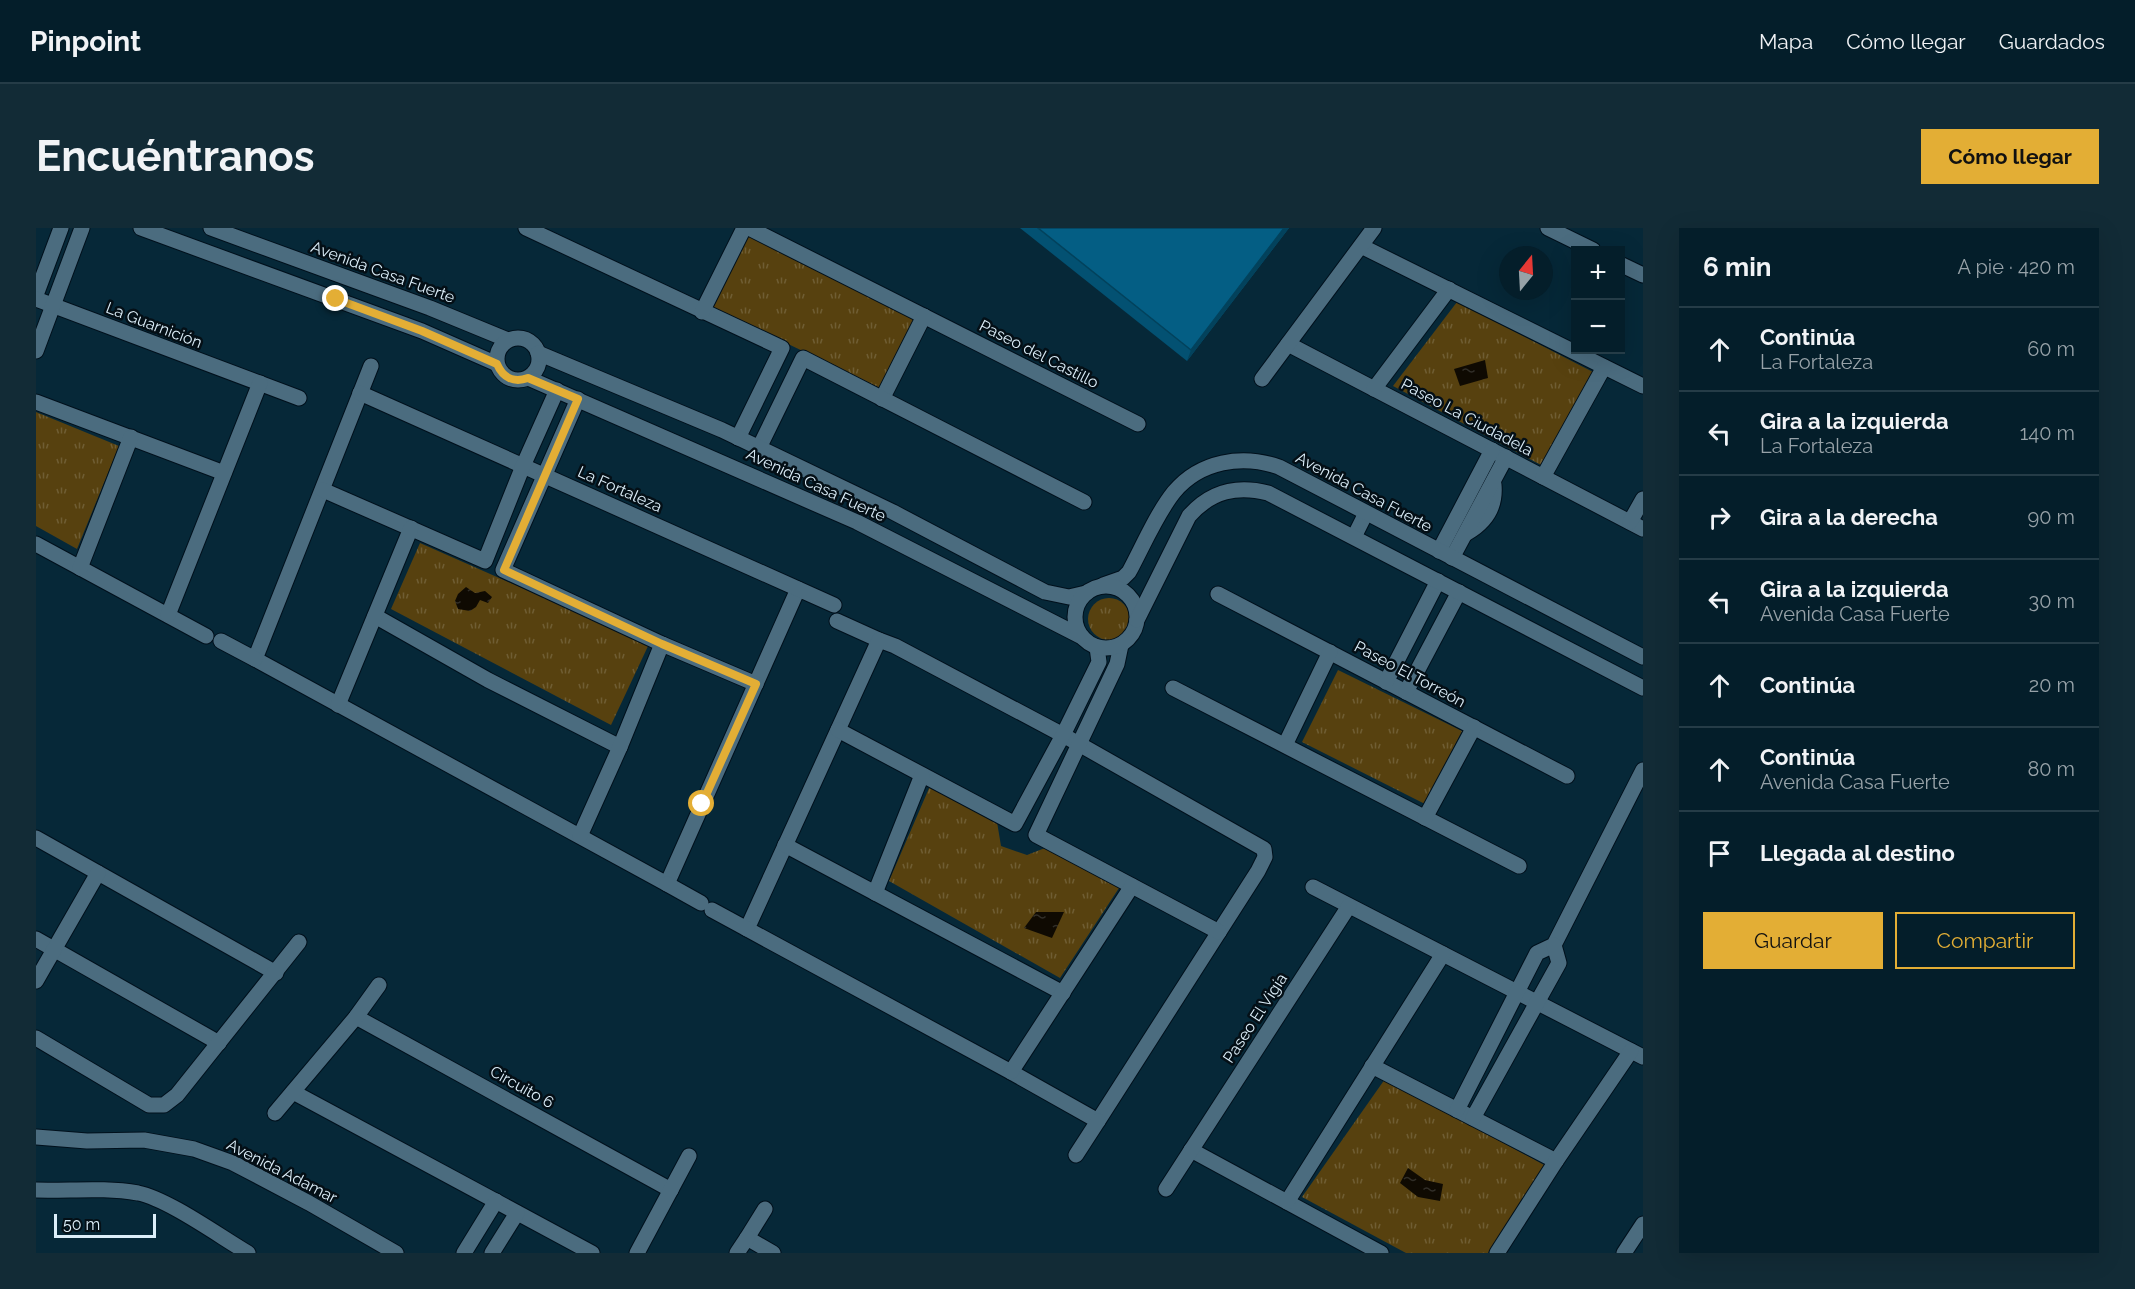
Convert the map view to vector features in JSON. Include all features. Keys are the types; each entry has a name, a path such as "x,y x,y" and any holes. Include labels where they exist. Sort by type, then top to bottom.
{"street":[{"path":"36,295 61,228"},
{"path":"36,351 82,228"},
{"path":"141,228 422,331 497,364"},
{"name":"Avenida Casa Fuerte","path":"211,228 430,308 508,340"},
{"path":"526,228 782,348 738,438"},
{"path":"702,312 744,228"},
{"name":"Paseo del Castillo","path":"749,228 1138,424"},
{"path":"1262,379 1374,228"},
{"path":"1548,228 1585,246"},
{"path":"1360,246 1643,386"},
{"path":"1625,266 1643,275"},
{"name":"Paseo La Ciudadela","path":"1374,389 1449,289"},
{"name":"La Guarnición","path":"36,299 299,398"},
{"path":"882,399 924,316"},
{"path":"515,338 530,341 538,353 538,367 528,378 513,380 500,371 497,355 501,346 508,340 515,338"},
{"name":"Paseo La Ciudadela","path":"1288,344 1637,526 1643,499"},
{"name":"Avenida Casa Fuerte","path":"538,353 738,438 893,512 1045,592 1069,597 1086,593"},
{"path":"759,448 803,358 1084,502"},
{"path":"255,659 371,366"},
{"name":"Paseo La Ciudadela","path":"1543,477 1604,366"},
{"name":"Avenida Casa Fuerte","path":"528,378 857,522 1082,637"},
{"path":"168,615 260,383"},
{"path":"323,490 485,561 523,466 557,390"},
{"name":"La Fortaleza","path":"360,393 834,605"},
{"path":"578,399 504,570 662,644 756,684"},
{"path":"36,402 224,472"},
{"path":"80,568 131,438"},
{"path":"1445,554 1492,450"},
{"path":"1445,554 1464,534 1506,458"},
{"name":"Avenida Casa Fuerte","path":"1102,585 1123,578 1129,572 1173,493 1185,481 1202,470 1220,463 1240,460 1262,461 1279,467 1643,657"},
{"path":"1137,620 1136,606 1128,595 1116,587 1102,585 1086,593 1078,603 1074,615 1076,627 1082,637 1097,647 1109,648 1121,645 1135,630 1137,620 1189,516 1199,505 1222,492 1253,489 1268,493 1643,688"},
{"path":"1354,537 1366,513"},
{"path":"338,705 411,528"},
{"path":"36,544 206,636"},
{"path":"1386,681 1438,581"},
{"path":"667,884 798,589"},
{"path":"1406,692 1459,592"},
{"name":"Paseo El Torreón","path":"1218,594 1567,776"},
{"path":"375,616 488,680 620,747"},
{"path":"837,621 895,646 1064,735 1264,849 1265,857 1258,871 1077,1155"},
{"path":"747,929 879,640"},
{"path":"221,641 1098,1121"},
{"path":"580,836 620,747 662,644"},
{"path":"1121,645 1117,664 1036,835 1219,932"},
{"path":"837,730 1015,824 1064,735 1099,662 1097,647"},
{"name":"Paseo El Torreón","path":"1285,745 1330,652"},
{"path":"1173,688 1520,866"},
{"name":"Paseo El Torreón","path":"1425,818 1474,727"},
{"path":"1457,1110 1538,953 1554,945 1643,770"},
{"path":"876,893 922,775"},
{"path":"36,838 276,973"},
{"path":"786,845 1063,993"},
{"path":"36,981 98,873"},
{"path":"1011,1072 1132,886"},
{"path":"1313,887 1637,1054 1556,1161 1497,1253"},
{"name":"Paseo El Vigía","path":"1166,1189 1349,906"},
{"path":"36,939 219,1043"},
{"path":"36,1038 149,1105 164,1105 177,1095 299,942"},
{"path":"1473,1118 1559,963 1554,945"},
{"path":"1287,1202 1443,954"},
{"path":"274,1113 356,1017 379,985"},
{"name":"Circuito 6","path":"356,1017 671,1190"},
{"path":"1372,1066 1556,1161"},
{"path":"293,1092 592,1253"},
{"name":"Avenida Adamar","path":"36,1137 87,1141 144,1140 194,1149 233,1163 396,1253"},
{"path":"1191,1150 1381,1253"},
{"path":"637,1253 689,1156"},
{"path":"36,1190 105,1189 140,1194 168,1205 248,1253"},
{"path":"464,1253 496,1201"},
{"path":"738,1253 765,1209"},
{"path":"492,1253 517,1213"},
{"path":"1624,1253 1643,1224"},
{"path":"747,1238 773,1253"}],"green space":[{"path":"749,234 916,317 880,388 713,308"},
{"path":"1457,302 1593,372 1541,465 1393,386"},
{"path":"36,412 119,446 77,549 36,526"},
{"path":"420,543 649,644 611,725 391,609"},
{"path":"1109,598 1124,604 1130,619 1124,634 1109,640 1094,634 1088,619 1094,604"},
{"path":"1338,670 1462,731 1425,804 1302,742"},
{"path":"930,786 997,822 1001,846 1027,855 1045,848 1119,888 1060,978 889,881"},
{"path":"1385,1079 1546,1166 1488,1253 1406,1253 1302,1197"}],"water":[{"path":"1485,360 1488,378 1460,386 1454,369"},
{"path":"466,587 475,593 485,591 492,597 488,603 480,600 470,611 458,609 455,601 458,594"},
{"path":"1036,912 1064,912 1052,938 1024,928"},
{"path":"1408,1168 1425,1180 1443,1184 1440,1201 1418,1197 1400,1183"}],"building":[{"path":"1038,228 1284,228 1191,350"}],"route":[{"path":"336,299 422,331 497,364 500,371 513,380 528,378 578,399 504,570 662,644 756,684 702,804"}]}
